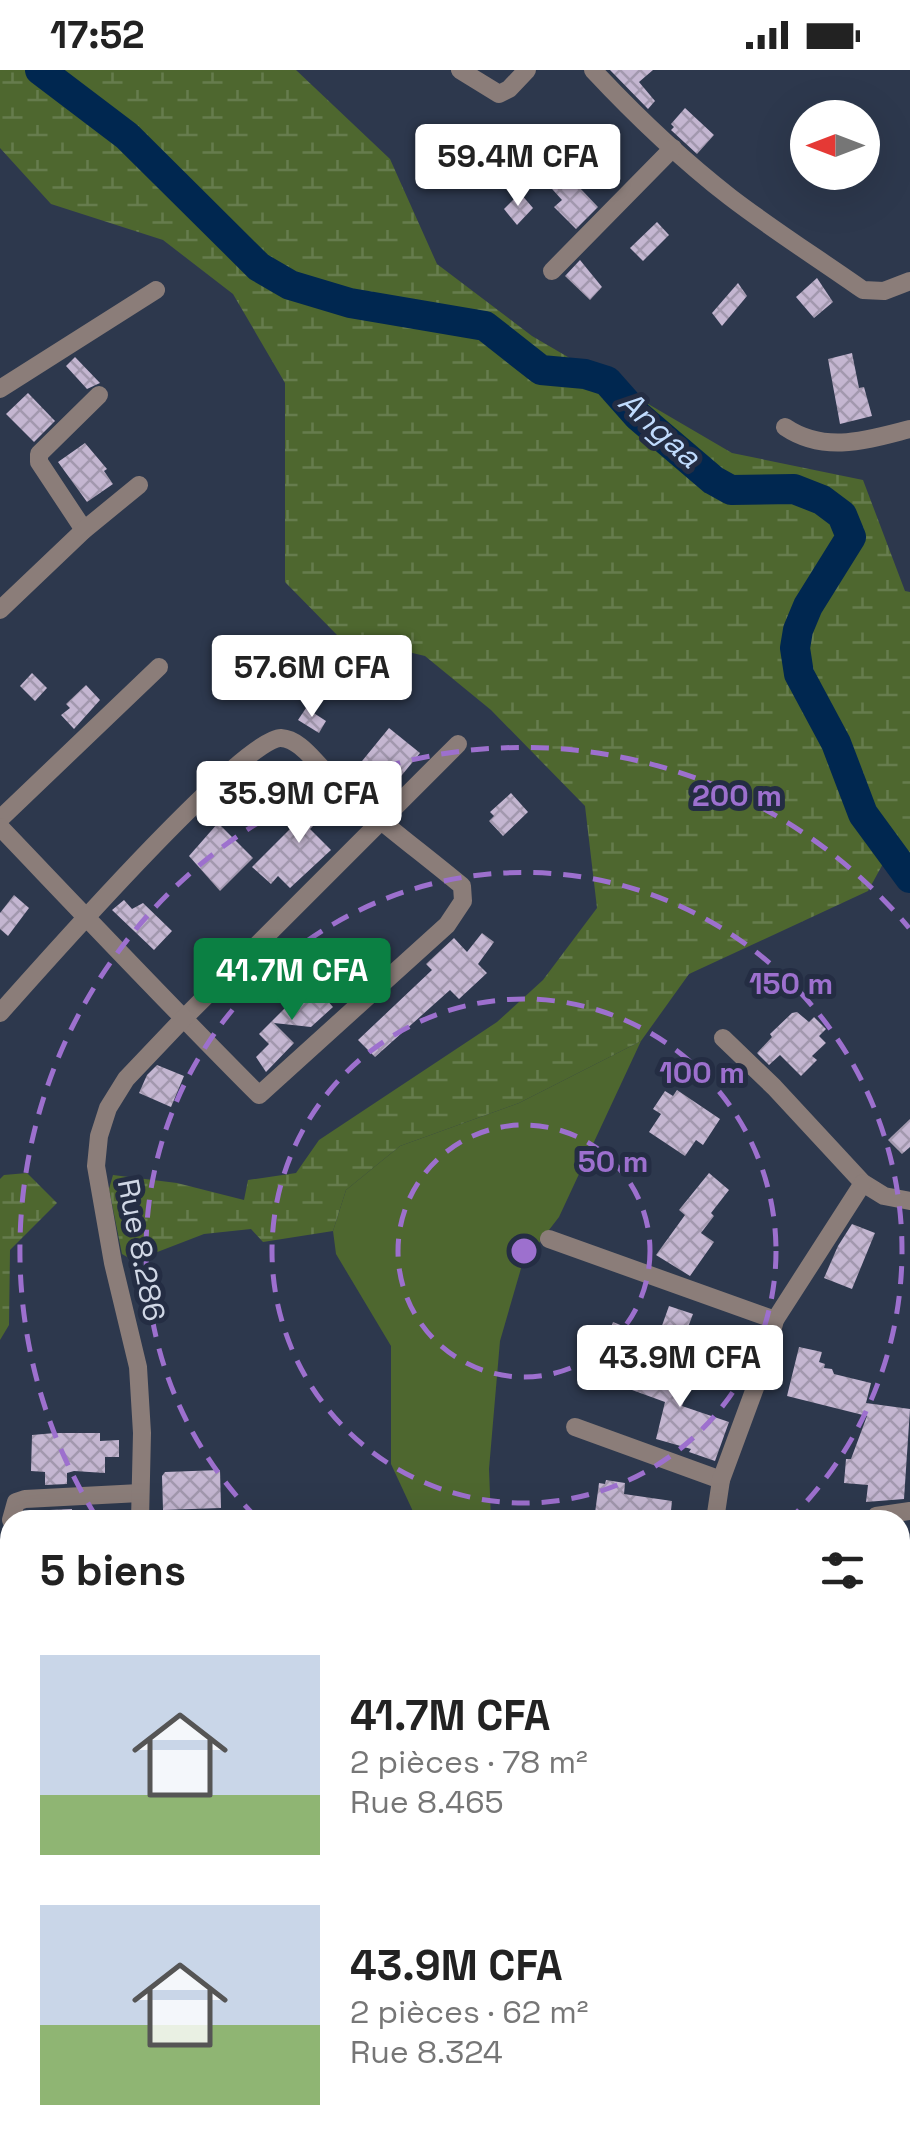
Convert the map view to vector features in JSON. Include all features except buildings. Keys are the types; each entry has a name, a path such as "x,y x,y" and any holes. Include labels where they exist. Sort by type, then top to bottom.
{"street":[{"path":"460,70 499,94 509,90 527,70"},
{"path":"594,70 647,127 758,218 864,290 884,291 910,281"},
{"path":"552,271 673,148"},
{"path":"0,388 156,290"},
{"path":"84,530 39,462 39,454 99,395"},
{"path":"786,427 801,438 839,444 910,429"},
{"path":"0,610 84,530 139,485"},
{"path":"0,818 160,667"},
{"path":"0,828 86,916 183,1019 259,1095 447,925 463,901 462,886 350,796 295,742 269,740 221,781 86,916 0,1013"},
{"name":"Rue 8.286","path":"140,1510 142,1434 138,1368 113,1263 96,1166 108,1108 126,1079 183,1019 458,744"},
{"path":"723,1038 774,1087 862,1184 884,1196 910,1201"},
{"path":"716,1510 720,1480 762,1370 775,1320 862,1184"},
{"path":"550,1240 775,1320"},
{"path":"575,1427 720,1480"},
{"path":"14,1510 16,1502 24,1498 140,1493"}],"green space":[{"path":"0,70 296,70 390,159 437,264 532,336 732,453 863,480 905,591 910,592 910,878 890,851 868,891 689,974 641,1041 519,1103 400,1146 346,1190 333,1231 263,1242 251,1229 204,1234 134,1261 122,1254 109,1189 113,1175 177,1183 244,1200 248,1180 296,1173 319,1140 497,1022 543,980 597,908 585,806 491,710 425,656 337,635 285,582 285,383 233,294 163,240 51,204 0,148"},
{"path":"641,1041 559,1217 522,1265 500,1341 489,1469 491,1510 412,1510 391,1464 391,1346 336,1254 333,1231 346,1190 400,1146 519,1103"},
{"path":"27,1173 57,1203 10,1250 9,1325 0,1340 0,1179 4,1175"}],"waterway":[{"name":"Angaa","path":"40,70 127,136 259,267 290,285 350,303 485,326 541,370 585,374 607,381 638,416 713,480 731,490 794,489 822,500 842,515 851,537 808,606 798,630 795,648 799,674 836,743 863,814 910,878"}]}
